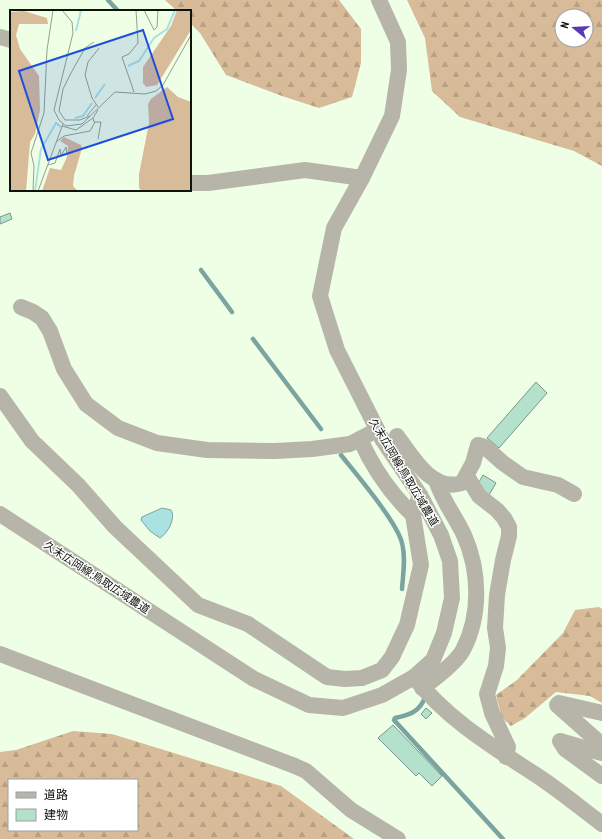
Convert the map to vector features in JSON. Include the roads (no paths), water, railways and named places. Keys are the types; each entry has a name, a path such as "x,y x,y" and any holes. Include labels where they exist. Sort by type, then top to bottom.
{"street":[{"name":"久末広岡線;鳥取広域農道","path":"0,514 254,678 310,705 343,708 418,682 433,660 444,633 452,598 450,561 441,535 420,495 377,430 337,350 320,296 334,228 362,178 392,116 399,70 398,42 379,0"},
{"path":"0,37 10,40"},
{"path":"191,183 237,180 305,170 362,178"},
{"path":"21,307 42,318 50,331 64,368 86,404 118,428 157,443 207,450 275,451 312,449 350,444 377,430"},
{"path":"0,396 32,441 78,485 115,527 198,605 248,624 327,677 345,679 362,678 382,670 392,657 407,625 421,565 413,515 420,495"},
{"path":"397,436 420,467 436,480 464,535 469,548 476,578 477,608 462,651 444,670 418,682 469,730 506,757 534,774 602,824"},
{"path":"360,439 370,460 384,483 401,504 413,515"},
{"path":"436,480 455,485 462,483 467,476 478,445 485,446 503,463 523,477 558,485 574,494"},
{"path":"467,476 479,496 497,510 509,527 509,536 502,560 497,595 495,628 498,648 496,666 487,694 492,713 508,747 506,757"},
{"path":"0,654 306,771 351,810 398,839"},
{"path":"602,713 558,705 602,745"},
{"path":"602,753 560,741 565,749 602,776"}],"water":[{"path":"162,508 171,510 173,517 168,529 160,538 150,531 141,520 142,517"}],"waterway":[{"path":"108,0 117,10"},
{"path":"201,270 232,312"},
{"path":"253,339 321,429"},
{"path":"341,455 375,498 399,534 404,554 402,589"},
{"path":"425,697 420,706 413,712 405,716 395,718 394,720 503,839"}]}
